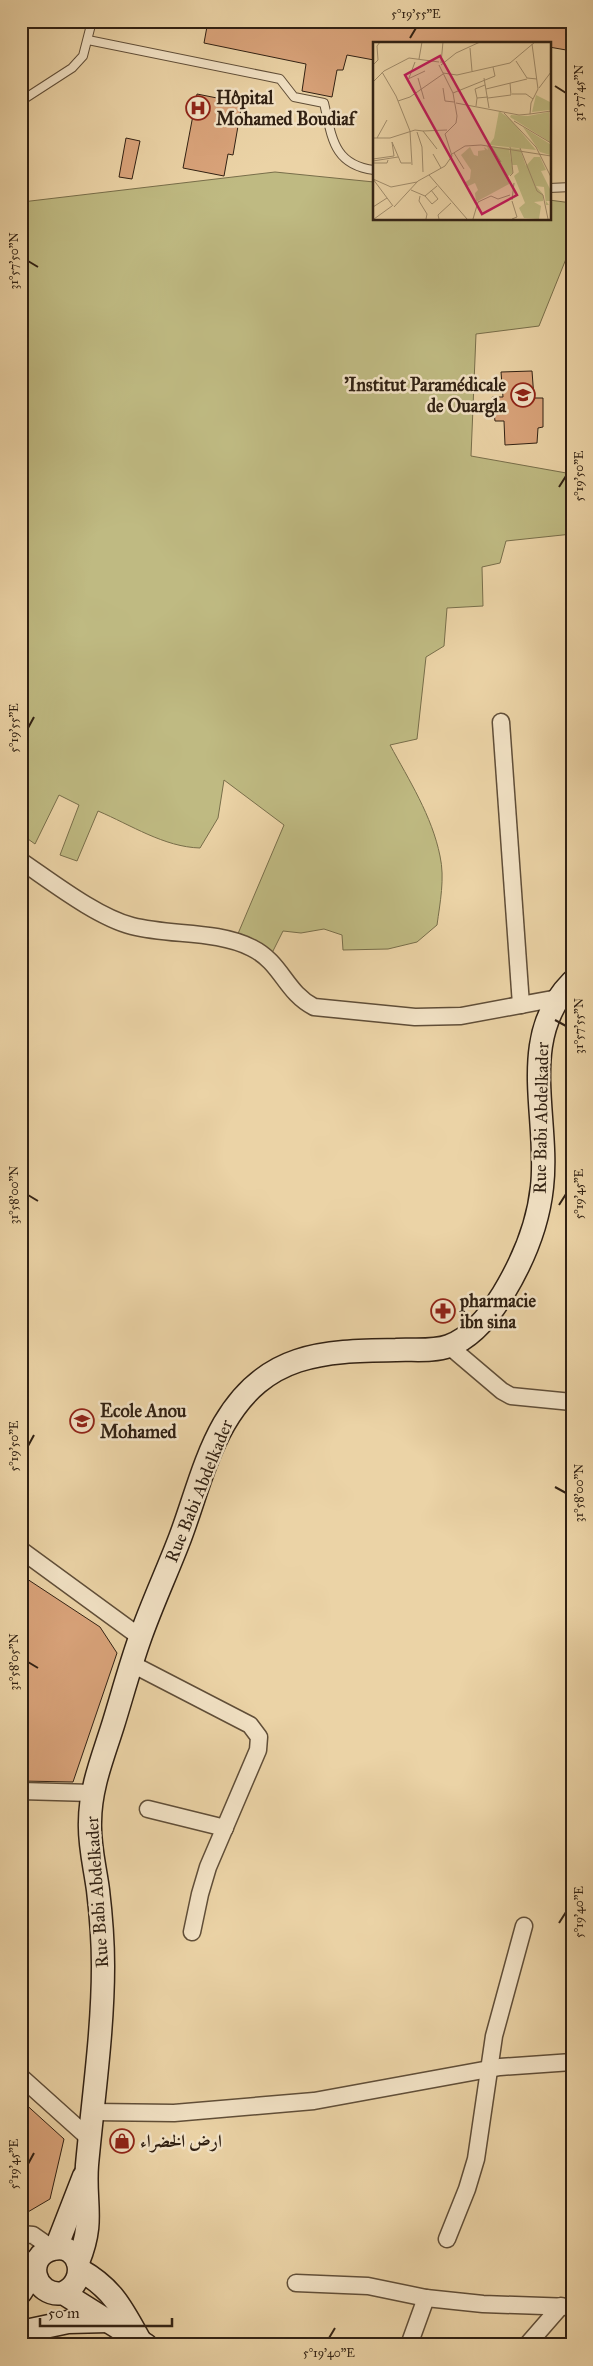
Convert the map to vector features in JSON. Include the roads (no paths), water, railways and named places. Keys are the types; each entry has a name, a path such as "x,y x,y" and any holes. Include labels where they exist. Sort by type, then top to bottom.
{"main road":[{"name":"Rue Babi Abdelkader","path":"87,2171 103,1970 98,1888 91,1841 92,1793 140,1637 219,1432 238,1401 256,1384 271,1372 296,1360 324,1354 362,1350 434,1349 449,1346 477,1327 494,1308 518,1267 536,1221 543,1176 539,1060 548,1017 565,990"},
{"path":"55,2248 87,2171"},
{"path":"21,2332 42,2315 62,2293 76,2284 89,2229 87,2171"},
{"path":"21,2292 30,2264 46,2251 55,2248 70,2252 79,2266 96,2279 114,2297 143,2342"},
{"path":"30,2264 35,2278 45,2290 62,2293 143,2342"},
{"path":"21,2332 68,2322 108,2321"}],"street":[{"path":"501,722 521,1005"},
{"path":"21,862 119,922 148,929 223,940 252,949 271,962 299,999 314,1007 416,1017 461,1016 521,1005 565,990"},
{"path":"449,1346 502,1391 511,1396 572,1402"},
{"path":"21,1550 140,1637"},
{"path":"132,1664 256,1730 259,1737 258,1750 200,1894 192,1932"},
{"path":"21,1790 92,1793"},
{"path":"148,1809 225,1828"},
{"path":"447,2239 467,2190 476,2159 487,2070 494,2036 524,1926"},
{"path":"93,2112 174,2112 314,2101 487,2070 572,2062"},
{"path":"21,2077 90,2139"},
{"path":"21,2234 33,2235 55,2248"},
{"path":"296,2283 368,2286 426,2298 483,2304 566,2307"},
{"path":"409,2345 426,2298"},
{"path":"526,2345 566,2307"}],"lane":[{"path":"21,101 72,68 83,56 92,21"},
{"path":"88,40 280,79 294,97 324,103 336,150 353,164 373,170"},
{"path":"550,188 572,187"}],"place":[{"name":"Hôpital Mohamed Boudiaf","path":"198,108"},
{"name":"’Institut Paramédicale de Ouargla","path":"523,395"},
{"name":"pharmacie ibn sina","path":"443,1311"},
{"name":"Ecole Anou Mohamed","path":"82,1421"},
{"name":"ارض الخضراء","path":"122,2141"}]}
